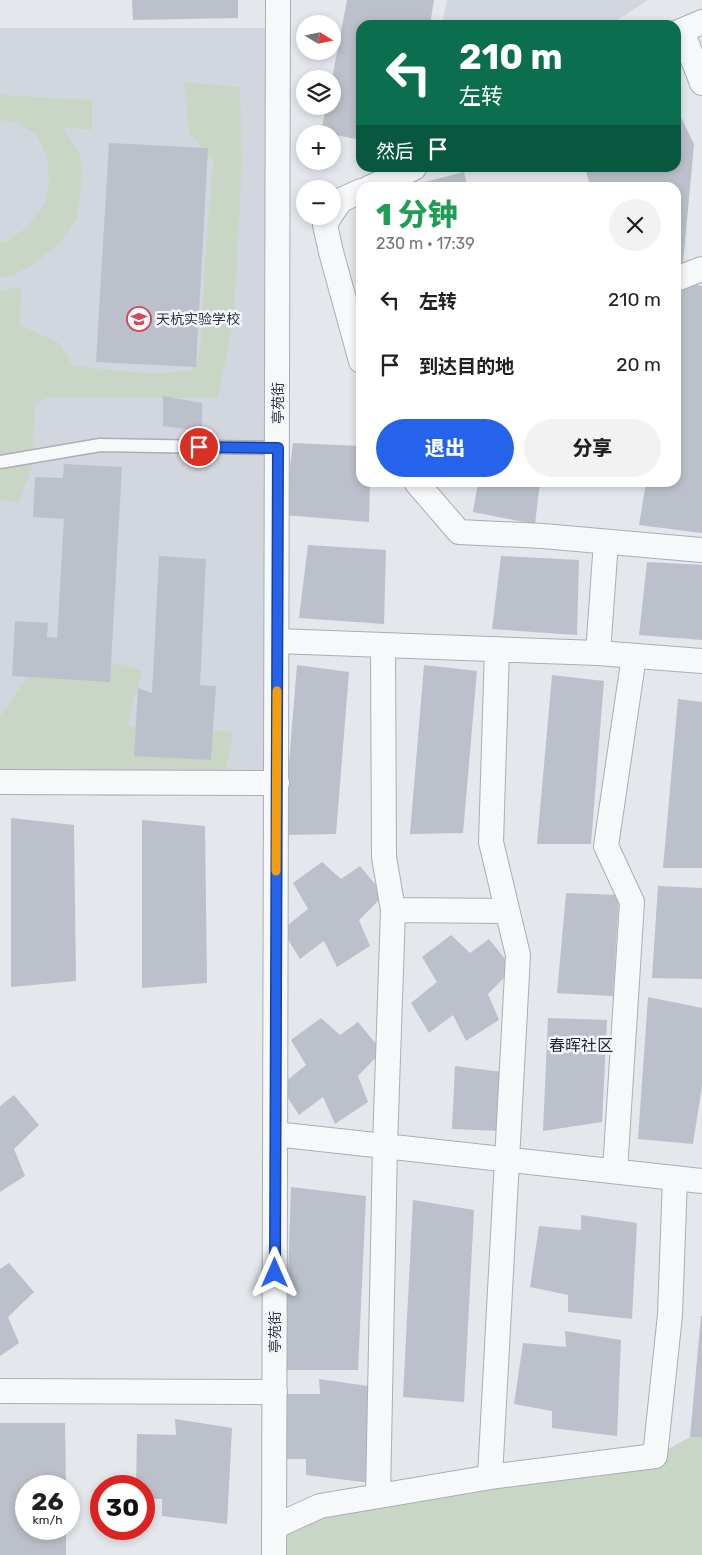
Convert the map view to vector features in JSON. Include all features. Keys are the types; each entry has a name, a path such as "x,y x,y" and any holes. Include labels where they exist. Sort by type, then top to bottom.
{"street":[{"name":"亭苑街","path":"274,1555 278,0"},
{"path":"687,28 702,83"},
{"path":"382,182 405,172"},
{"path":"341,201 356,193"},
{"path":"324,225 356,343"},
{"path":"681,277 702,269"},
{"path":"420,487 459,532 543,536 702,550"},
{"path":"598,653 606,542"},
{"path":"277,641 598,653 702,661"},
{"path":"378,1496 384,1146 393,910 384,858 383,645"},
{"path":"490,1477 518,955 491,842 497,650"},
{"path":"615,1171 632,902 606,846 634,656"},
{"path":"0,782 276,783"},
{"path":"393,910 507,911"},
{"path":"275,1134 702,1181"},
{"path":"274,1527 320,1506 490,1477 656,1456 670,1315 675,1178"},
{"path":"0,1391 275,1392"}],"lane":[{"path":"0,462 100,445 278,448"}],"shaded area":[{"path":"447,0 648,0 618,20 443,20"},
{"name":"天杭实验学校","path":"0,28 278,28 277,783 0,782"}],"green space":[{"path":"184,82 240,87 242,163 234,318 218,398 46,398 35,404 32,468 18,503 0,500 0,291 21,287 20,325 59,343 73,366 152,374 193,370 200,352 213,160 189,133"},
{"path":"0,95 92,100 92,130 62,127 79,151 82,169 77,218 59,244 35,263 14,275 0,278 0,243 5,242 26,228 45,203 49,180 47,157 36,134 14,122 0,120"},
{"path":"119,663 143,671 134,697 128,725 183,741 218,730 233,732 222,794 114,796 0,792 0,716 28,675"},
{"path":"690,1437 702,1437 702,1555 274,1555 274,1527 320,1506 655,1456"}],"building":[{"path":"132,0 238,0 238,18 133,20"},
{"path":"347,0 434,0 431,20 356,20 356,139 341,136 341,125 322,125 324,115 341,115 341,70 334,70 336,60 341,60 341,32"},
{"path":"681,117 694,144 682,274 681,182 589,182 586,172 681,172"},
{"path":"109,143 208,148 196,367 96,362"},
{"path":"464,172 466,182 425,182"},
{"path":"683,283 702,286 702,533 639,525 645,487 681,487 681,293"},
{"path":"163,396 202,403 202,431 163,426"},
{"path":"293,443 356,446 356,487 370,487 369,522 284,515"},
{"path":"64,464 122,467 110,682 12,676 15,621 48,623 47,637 57,638 64,519 33,517 35,477 63,478"},
{"path":"477,487 539,487 535,524 473,512"},
{"path":"308,545 386,550 384,624 299,618"},
{"path":"159,556 206,559 200,685 216,686 211,760 134,756 138,688 152,693"},
{"path":"501,556 579,560 577,635 492,629"},
{"path":"647,562 702,565 702,640 639,635"},
{"path":"297,665 349,672 336,834 283,835"},
{"path":"424,665 477,671 463,833 410,834"},
{"path":"552,675 604,681 591,844 537,844"},
{"path":"678,699 702,702 702,868 663,868"},
{"path":"11,818 74,825 76,981 11,987"},
{"path":"142,820 205,826 207,983 142,988"},
{"path":"322,862 341,879 360,866 384,895 359,920 370,946 337,967 324,941 300,959 282,930 308,909 293,883"},
{"path":"658,886 702,888 702,979 652,978"},
{"path":"566,893 619,895 613,996 557,993"},
{"path":"451,935 470,953 489,939 513,969 488,994 499,1020 466,1041 453,1015 429,1033 411,1003 437,982 422,957"},
{"path":"648,997 702,1008 702,1086 693,1144 638,1139"},
{"path":"321,1018 340,1035 358,1022 382,1051 358,1076 368,1102 335,1124 323,1097 299,1115 280,1086 306,1065 291,1040"},
{"path":"548,1018 607,1020 602,1122 543,1131"},
{"path":"455,1066 502,1072 500,1131 452,1129"},
{"path":"14,1095 39,1125 14,1149 25,1176 0,1192 0,1106"},
{"path":"291,1187 366,1196 358,1370 285,1370"},
{"path":"413,1200 474,1210 464,1402 403,1397"},
{"path":"581,1215 637,1223 632,1319 568,1312 568,1295 530,1287 539,1226 581,1230"},
{"path":"9,1263 34,1292 8,1317 19,1343 0,1356 0,1269"},
{"path":"701,1316 702,1437 690,1437"},
{"path":"565,1331 621,1340 617,1436 552,1428 552,1411 514,1404 523,1343 566,1347"},
{"path":"319,1379 375,1387 371,1483 306,1475 306,1459 280,1459 281,1394 320,1394"},
{"path":"175,1419 232,1428 227,1524 162,1516 162,1499 155,1499 155,1475 136,1475 137,1434 176,1435"},
{"path":"0,1423 65,1423 66,1475 15,1475 15,1540 66,1540 66,1555 0,1555"}],"slow traffic":[{"path":"276,871 277,691"}],"place":[{"name":"天杭实验学校","path":"139,319"}],"district":[{"name":"春晖社区","path":"581,1045"}],"route":[{"path":"199,447 278,448 275,1273"}]}
